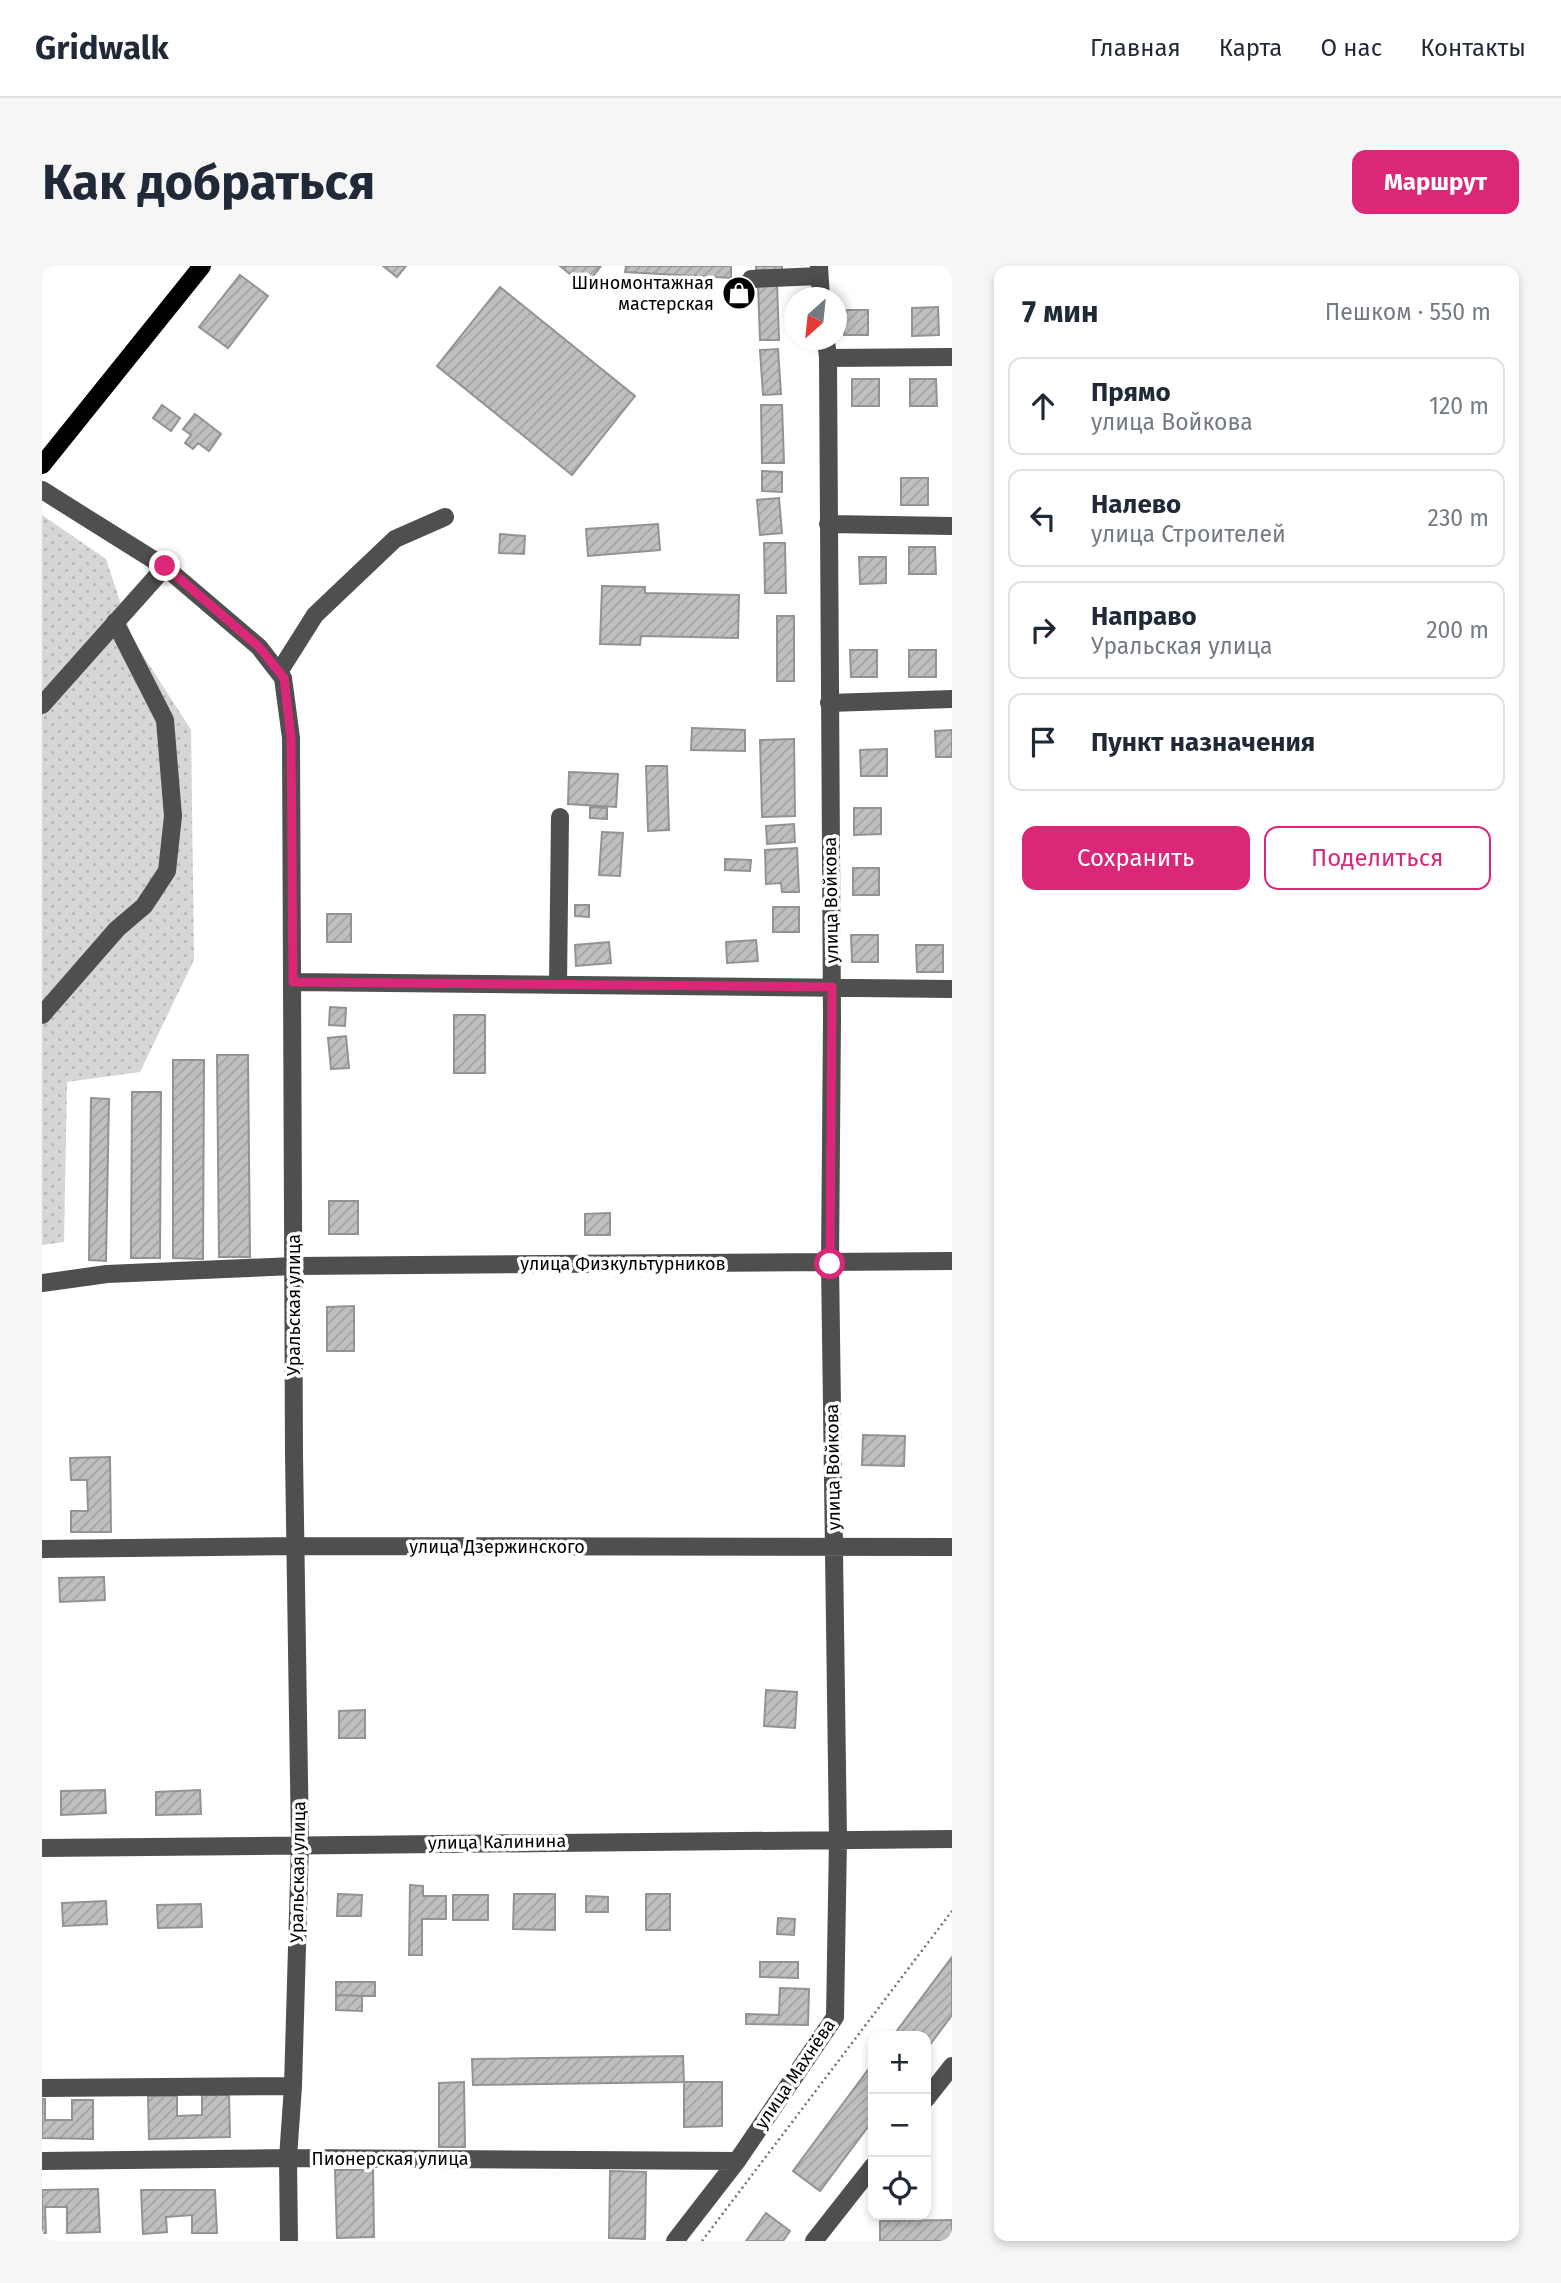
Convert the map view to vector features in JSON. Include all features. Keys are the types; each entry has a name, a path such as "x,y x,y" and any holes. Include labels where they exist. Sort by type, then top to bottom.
{"main road":[{"path":"42,465 202,266"}],"street":[{"path":"751,279 819,271"},
{"name":"улица Войкова","path":"827,350 832,987 830,1264 838,1839"},
{"path":"843,350 952,357"},
{"name":"Уральская улица","path":"42,490 165,566 259,647 284,678 291,738 295,1546 300,1844 293,2086 288,2158 289,2241"},
{"path":"279,672 315,615 395,539 445,517"},
{"path":"828,524 952,526"},
{"path":"42,705 165,566"},
{"path":"42,1015 117,929 144,906 167,871 173,816 165,720 115,622"},
{"path":"829,703 952,699"},
{"path":"558,984 560,817"},
{"path":"293,982 952,989"},
{"name":"улица Физкультурников","path":"42,1283 107,1274 294,1266 952,1261"},
{"name":"улица Дзержинского","path":"42,1549 295,1546 952,1547"},
{"name":"улица Махнёва","path":"675,2241 737,2161 835,2017 838,1839"},
{"name":"улица Калинина","path":"42,1848 952,1839"},
{"path":"930,2094 952,2066"},
{"path":"42,2088 293,2086"},
{"name":"Пионерская улица","path":"42,2161 288,2158 737,2161"},
{"path":"814,2241 868,2172"}],"path":[{"path":"702,2241 952,1911"},
{"path":"942,1923 952,1919"}],"shaded area":[{"path":"42,515 106,559 132,638 191,730 194,960 140,1072 67,1082 64,1242 42,1245"}],"building":[{"path":"383,266 406,266 397,277"},
{"path":"560,266 601,266 585,286"},
{"path":"626,266 731,266 731,278 625,272"},
{"path":"756,266 782,266 782,270 756,270"},
{"path":"240,275 268,296 228,348 199,327"},
{"path":"777,284 779,340 760,340 758,285"},
{"path":"500,287 635,396 572,475 437,366"},
{"path":"938,307 939,335 912,336 912,308"},
{"path":"847,310 868,310 868,335 847,335"},
{"path":"778,349 781,394 763,395 760,350"},
{"path":"852,379 879,379 879,406 852,406"},
{"path":"910,379 936,379 937,406 910,406"},
{"path":"162,405 180,418 171,431 153,418"},
{"path":"761,405 782,405 784,463 762,463"},
{"path":"195,414 221,434 209,451 198,443 193,449 185,443 191,435 183,429"},
{"path":"762,471 782,472 782,492 762,491"},
{"path":"901,478 928,478 928,505 901,505"},
{"path":"779,498 782,533 760,535 757,500"},
{"path":"658,524 660,550 588,556 586,529"},
{"path":"500,534 525,536 524,554 499,553"},
{"path":"764,543 785,543 786,593 765,593"},
{"path":"909,547 935,547 936,574 909,574"},
{"path":"859,557 886,557 886,583 860,584"},
{"path":"602,586 645,587 645,593 739,595 738,638 641,636 640,645 600,644"},
{"path":"777,616 794,616 794,681 777,681"},
{"path":"850,650 877,650 877,677 851,677"},
{"path":"909,650 936,650 936,677 909,677"},
{"path":"692,728 745,730 745,751 691,750"},
{"path":"952,730 952,757 936,757 935,731"},
{"path":"794,739 795,816 762,817 760,740"},
{"path":"887,749 887,776 861,776 860,750"},
{"path":"646,766 667,766 669,830 648,831"},
{"path":"569,772 618,774 616,807 568,804"},
{"path":"590,807 607,808 607,819 590,818"},
{"path":"854,808 881,808 881,834 854,835"},
{"path":"794,824 795,842 767,844 766,826"},
{"path":"602,832 623,833 620,876 599,875"},
{"path":"797,848 799,892 782,892 781,883 766,884 765,850"},
{"path":"725,859 751,860 750,871 725,870"},
{"path":"853,868 879,868 879,895 853,895"},
{"path":"575,905 589,905 589,917 575,916"},
{"path":"773,907 799,907 799,932 773,932"},
{"path":"327,914 351,914 351,942 327,942"},
{"path":"851,935 878,935 878,962 852,962"},
{"path":"756,940 758,961 727,963 726,942"},
{"path":"609,942 611,963 576,966 575,945"},
{"path":"916,945 943,945 943,972 917,972"},
{"path":"330,1007 346,1008 345,1026 329,1025"},
{"path":"454,1015 485,1015 485,1073 454,1073"},
{"path":"346,1036 349,1068 331,1069 328,1038"},
{"path":"217,1055 248,1055 250,1257 219,1257"},
{"path":"173,1060 204,1060 203,1259 173,1258"},
{"path":"132,1092 161,1092 160,1258 131,1258"},
{"path":"91,1098 109,1099 106,1261 89,1260"},
{"path":"329,1201 358,1201 358,1234 329,1234"},
{"path":"610,1213 610,1235 585,1235 585,1214"},
{"path":"354,1306 354,1351 327,1351 327,1307"},
{"path":"863,1435 905,1436 904,1466 862,1465"},
{"path":"110,1457 111,1532 71,1532 71,1511 88,1511 87,1480 71,1480 70,1458"},
{"path":"104,1577 105,1600 60,1602 59,1578"},
{"path":"766,1690 797,1692 795,1728 764,1726"},
{"path":"365,1710 365,1738 339,1738 339,1711"},
{"path":"105,1790 106,1813 61,1815 61,1791"},
{"path":"200,1790 201,1814 156,1815 156,1792"},
{"path":"410,1885 423,1886 423,1896 446,1896 446,1919 422,1919 422,1955 409,1955"},
{"path":"338,1894 362,1895 361,1916 337,1916"},
{"path":"514,1894 555,1894 555,1930 513,1929"},
{"path":"646,1894 670,1894 670,1930 646,1930"},
{"path":"453,1895 488,1895 488,1920 453,1920"},
{"path":"586,1896 608,1897 608,1912 586,1912"},
{"path":"106,1901 107,1924 63,1926 62,1903"},
{"path":"201,1904 202,1927 158,1928 157,1905"},
{"path":"778,1918 795,1919 794,1935 777,1934"},
{"path":"952,1957 952,2015 931,2043 931,2031 897,2031"},
{"path":"760,1962 798,1962 798,1978 760,1977"},
{"path":"336,1982 375,1982 375,1996 336,1995"},
{"path":"780,1988 809,1989 808,2025 746,2024 746,2014 779,2015"},
{"path":"336,1995 362,1996 362,2011 336,2010"},
{"path":"683,2056 684,2082 473,2085 472,2059"},
{"path":"868,2070 868,2127 820,2191 793,2171"},
{"path":"464,2082 465,2147 439,2147 439,2083"},
{"path":"684,2082 722,2082 722,2126 684,2127"},
{"path":"202,2095 229,2095 230,2137 149,2139 148,2096 177,2096 177,2116 202,2115"},
{"path":"42,2099 45,2099 45,2120 72,2120 72,2100 93,2100 93,2139 42,2138"},
{"path":"335,2170 373,2170 374,2237 337,2238"},
{"path":"610,2171 646,2172 645,2239 609,2238"},
{"path":"98,2189 100,2232 67,2233 67,2207 45,2207 46,2233 42,2233 42,2190"},
{"path":"141,2190 215,2190 217,2233 192,2233 192,2215 166,2217 167,2232 143,2234"},
{"path":"766,2213 790,2231 783,2241 746,2241"},
{"path":"952,2220 952,2241 880,2241 880,2221"}],"place":[{"name":"Шиномонтажная мастерская","path":"739,293"}],"route":[{"path":"165,566 259,647 284,678 291,738 293,982 832,987 830,1264"}]}
